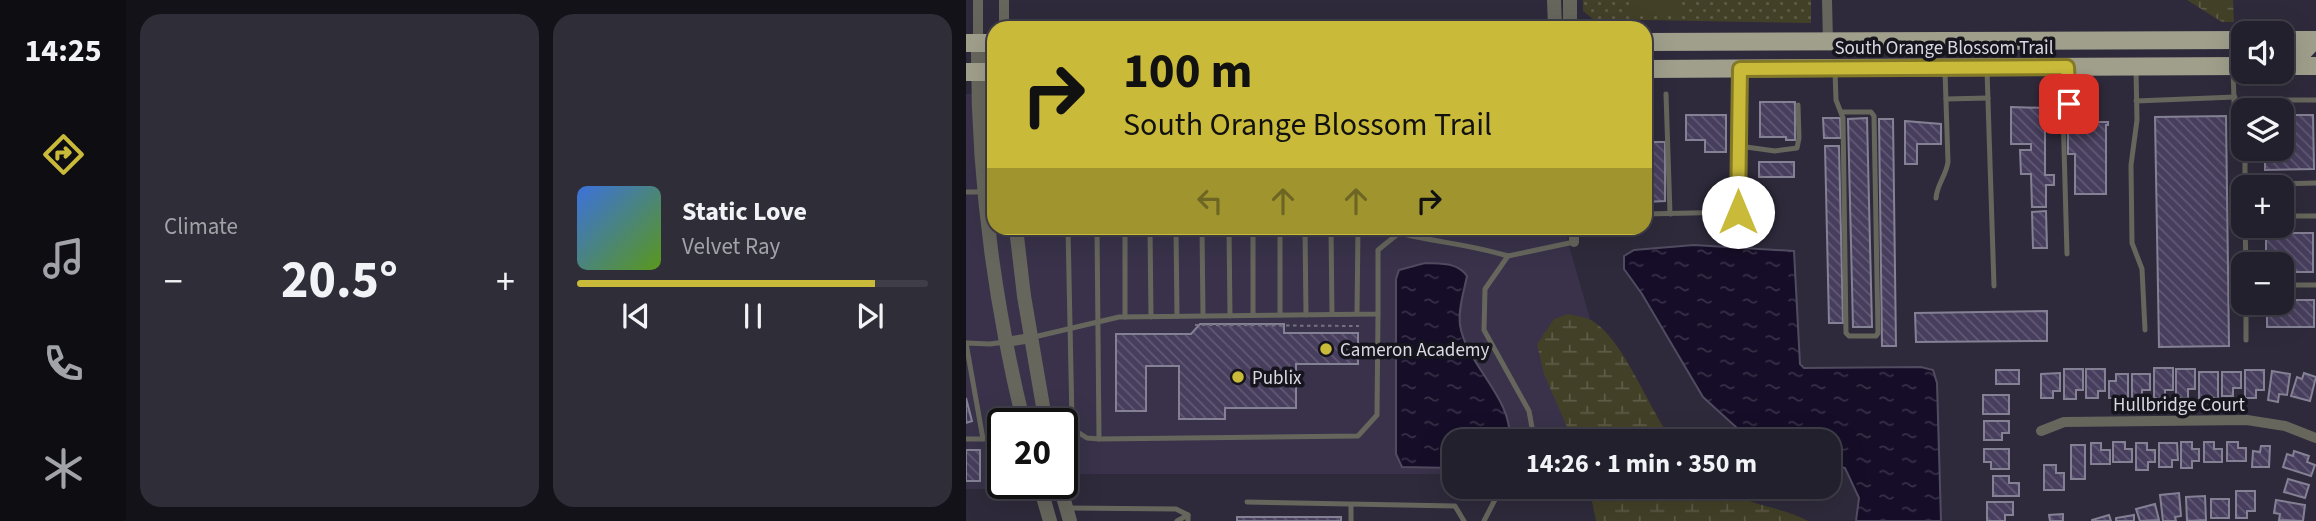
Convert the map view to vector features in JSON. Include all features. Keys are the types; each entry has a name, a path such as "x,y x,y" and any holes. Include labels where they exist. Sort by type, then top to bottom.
{"main road":[{"name":"South Orange Blossom Trail","path":"1652,42 2231,40"},
{"path":"2294,40 2315,40"},
{"path":"2294,58 2308,49 2315,40"},
{"path":"1945,68 1962,58 1974,41"},
{"path":"1987,67 1996,56 2006,51 2045,41"},
{"name":"South Orange Blossom Trail","path":"1652,69 2231,66"},
{"path":"2294,66 2316,66"}],"street":[{"path":"978,0 983,192 987,226"},
{"path":"1004,0 1004,21"},
{"path":"1554,0 1555,21"},
{"path":"1570,0 1570,21"},
{"path":"1827,0 1828,42"},
{"path":"988,235 1006,342 1020,408"},
{"path":"1017,235 1043,408"},
{"path":"1574,235 1574,242"},
{"path":"1006,342 1031,338"},
{"name":"Hullbridge Court","path":"2041,431 2064,422 2246,420 2286,426 2316,438"},
{"path":"1044,499 1050,521"}],"lane":[{"path":"1987,67 1994,286"},
{"path":"2067,67 2069,104 2063,112 2067,254"},
{"path":"2136,67 2137,120 2131,165 2132,243 2142,269 2145,330"},
{"path":"1835,68 1836,100 1843,118 1846,333 1849,336 1876,335 1874,116 1871,112 1841,112"},
{"path":"1936,198 1940,182 1947,173 1948,162 1945,68"},
{"path":"1652,214 1738,212 1740,69"},
{"path":"2136,101 2235,97 2236,84"},
{"path":"1666,94 1670,214"},
{"path":"1946,99 1988,98"},
{"path":"2294,100 2316,100"},
{"path":"1739,146 1775,151 1797,148 1798,105"},
{"path":"2294,184 2316,183"},
{"path":"966,192 983,192"},
{"path":"2294,216 2316,216"},
{"path":"1069,235 1072,421 1076,431 1087,438 1099,439 1358,436 1377,415 1378,250 1394,235"},
{"path":"1097,235 1099,439"},
{"path":"1125,235 1125,317"},
{"path":"1150,235 1151,317"},
{"path":"1176,235 1177,316"},
{"path":"1202,235 1203,316"},
{"path":"1229,235 1230,316"},
{"path":"1253,235 1253,315"},
{"path":"1280,235 1280,315"},
{"path":"1306,235 1306,315"},
{"path":"1331,235 1332,314"},
{"path":"1357,314 1358,235"},
{"path":"1414,235 1439,243 1480,247 1508,256 1574,242"},
{"path":"1508,256 1485,289 1485,330 1529,411 1532,429"},
{"path":"2294,285 2316,285"},
{"path":"1031,338 1125,317 1378,314"},
{"path":"2246,315 2246,340"},
{"path":"983,439 966,343 1006,342"},
{"path":"966,439 987,439"},
{"path":"1484,521 1495,499"},
{"path":"1247,502 1455,506 1464,521"},
{"path":"1351,505 1351,521"},
{"path":"1068,514 1176,509 1188,518"},
{"path":"1177,521 1188,518"}],"path":[{"path":"1196,325 1359,326"}],"shaded area":[{"path":"987,93 987,235 1566,235 1622,429 1442,429 1442,474 1078,474 1078,408 987,408 987,489 966,489 966,94"}],"green space":[{"path":"1583,0 1811,0 1811,23 1593,19 1583,11"},
{"path":"1629,0 1682,0 1682,12 1679,15 1632,16 1629,13"},
{"path":"2187,0 2233,0 2234,21 2222,22"},
{"path":"1568,314 1585,318 1605,331 1626,360 1665,429 1568,429 1544,374 1537,344 1554,319"},
{"path":"1591,499 1745,499 1808,521 1596,521"}],"water":[{"path":"1694,245 1794,251 1800,364 1804,368 1921,367 1933,370 1937,383 1941,521 1856,521 1859,498 1845,468 1841,467 1841,429 1737,428 1703,397 1642,294 1624,269 1624,256 1634,250"},
{"path":"1425,263 1443,264 1458,268 1467,276 1460,313 1464,340 1498,397 1509,426 1509,429 1442,429 1442,468 1402,467 1396,454 1396,279 1399,270"}],"building":[{"path":"1760,102 1795,102 1795,140 1786,140 1786,137 1760,137"},
{"path":"2011,107 2045,108 2045,175 2054,175 2054,185 2046,185 2046,207 2032,207 2031,174 2021,174 2020,150 2031,150 2031,144 2011,144"},
{"path":"1686,115 1726,115 1726,152 1705,152 1705,140 1686,140"},
{"path":"2294,115 2313,115 2314,169 2265,170 2265,161 2294,161"},
{"path":"2226,116 2229,346 2159,347 2155,117"},
{"path":"1823,118 1840,118 1841,138 1824,138"},
{"path":"1867,118 1872,327 1853,327 1848,119"},
{"path":"1879,119 1893,119 1896,346 1882,346"},
{"path":"1905,121 1941,124 1941,144 1917,144 1917,164 1905,164"},
{"path":"2068,122 2108,122 2106,194 2075,194 2075,154 2068,154"},
{"path":"1652,142 1665,142 1665,201 1652,202"},
{"path":"1825,146 1839,146 1843,323 1829,323"},
{"path":"1759,162 1794,162 1794,177 1759,177"},
{"path":"2046,211 2047,248 2033,248 2032,212"},
{"path":"2294,233 2313,233 2313,272 2294,272 2294,252 2266,252 2266,238 2294,238"},
{"path":"2294,300 2314,300 2314,327 2267,327 2267,315 2294,315"},
{"path":"2047,311 2047,341 1916,342 1915,313"},
{"path":"1200,324 1284,324 1284,333 1358,333 1358,364 1296,364 1296,408 1225,408 1225,419 1179,419 1179,366 1146,366 1146,411 1116,411 1116,334 1191,334"},
{"path":"2154,368 2173,368 2173,390 2165,390 2165,398 2154,398"},
{"path":"2064,369 2083,369 2083,390 2076,390 2076,399 2064,399"},
{"path":"2086,369 2105,369 2105,391 2098,391 2098,398 2086,398"},
{"path":"2176,369 2195,369 2195,389 2188,389 2188,398 2176,398"},
{"path":"1996,370 2019,370 2019,384 1996,384"},
{"path":"2245,370 2264,370 2264,390 2256,390 2256,398 2245,398"},
{"path":"2272,371 2290,374 2287,395 2279,394 2278,402 2268,400"},
{"path":"2199,372 2218,372 2218,398 2199,398"},
{"path":"2222,372 2241,372 2241,388 2233,388 2233,396 2222,396"},
{"path":"2060,373 2060,391 2053,391 2053,398 2041,398 2041,374"},
{"path":"2304,373 2316,377 2310,401 2291,396 2297,377 2302,379"},
{"path":"2116,374 2128,374 2128,398 2109,398 2109,381 2116,381"},
{"path":"2132,374 2150,374 2150,390 2142,390 2142,398 2132,398"},
{"path":"1983,395 2009,395 2009,414 1983,414"},
{"path":"966,398 972,421 966,423"},
{"path":"1984,421 2009,421 2009,433 2002,433 2002,440 1984,440"},
{"path":"2113,442 2125,442 2125,449 2132,449 2132,462 2113,462"},
{"path":"2181,442 2192,442 2192,449 2199,449 2199,461 2192,461 2192,468 2181,468"},
{"path":"2204,442 2214,442 2214,449 2222,449 2222,462 2204,462"},
{"path":"2227,442 2238,442 2238,448 2246,448 2246,461 2227,461"},
{"path":"2091,443 2101,443 2101,450 2110,450 2110,464 2091,464"},
{"path":"2136,443 2147,443 2147,450 2155,450 2155,462 2148,462 2148,470 2136,470"},
{"path":"2159,443 2177,443 2178,460 2172,460 2172,467 2159,467"},
{"path":"2071,445 2085,445 2085,479 2071,479"},
{"path":"2261,446 2270,446 2269,467 2252,467 2253,451 2260,452"},
{"path":"1984,449 2009,449 2009,469 1991,469 1991,462 1984,462"},
{"path":"966,450 980,450 980,481 966,481"},
{"path":"2294,451 2309,456 2307,462 2315,465 2311,476 2283,467 2287,454 2293,456"},
{"path":"2044,465 2056,465 2056,473 2064,473 2064,490 2044,490"},
{"path":"1993,476 2009,476 2009,483 2019,483 2019,496 1993,496"},
{"path":"2288,479 2309,485 2305,498 2284,492"},
{"path":"2236,491 2255,491 2255,511 2247,511 2247,518 2236,518"},
{"path":"2179,493 2181,516 2175,517 2176,521 2163,521 2160,495"},
{"path":"2205,496 2206,520 2187,521 2186,497"},
{"path":"2211,499 2229,499 2229,518 2211,518"},
{"path":"2276,500 2305,505 2303,521 2279,520 2280,514 2274,513"},
{"path":"1987,502 2013,502 2013,515 2005,515 2005,521 1987,521"},
{"path":"2155,504 2159,520 2140,521 2136,509"},
{"path":"2063,514 2063,521 2050,521 2049,515"},
{"path":"2109,515 2111,521 2092,521 2092,520"},
{"path":"2134,515 2134,521 2116,521 2116,518"},
{"path":"1237,517 1341,517 1341,521 1237,521"}],"place":[{"name":"Cameron Academy","path":"1326,349"},
{"name":"Publix","path":"1238,377"}],"route":[{"path":"1738,212 1740,69 2067,67 2069,104"}]}
